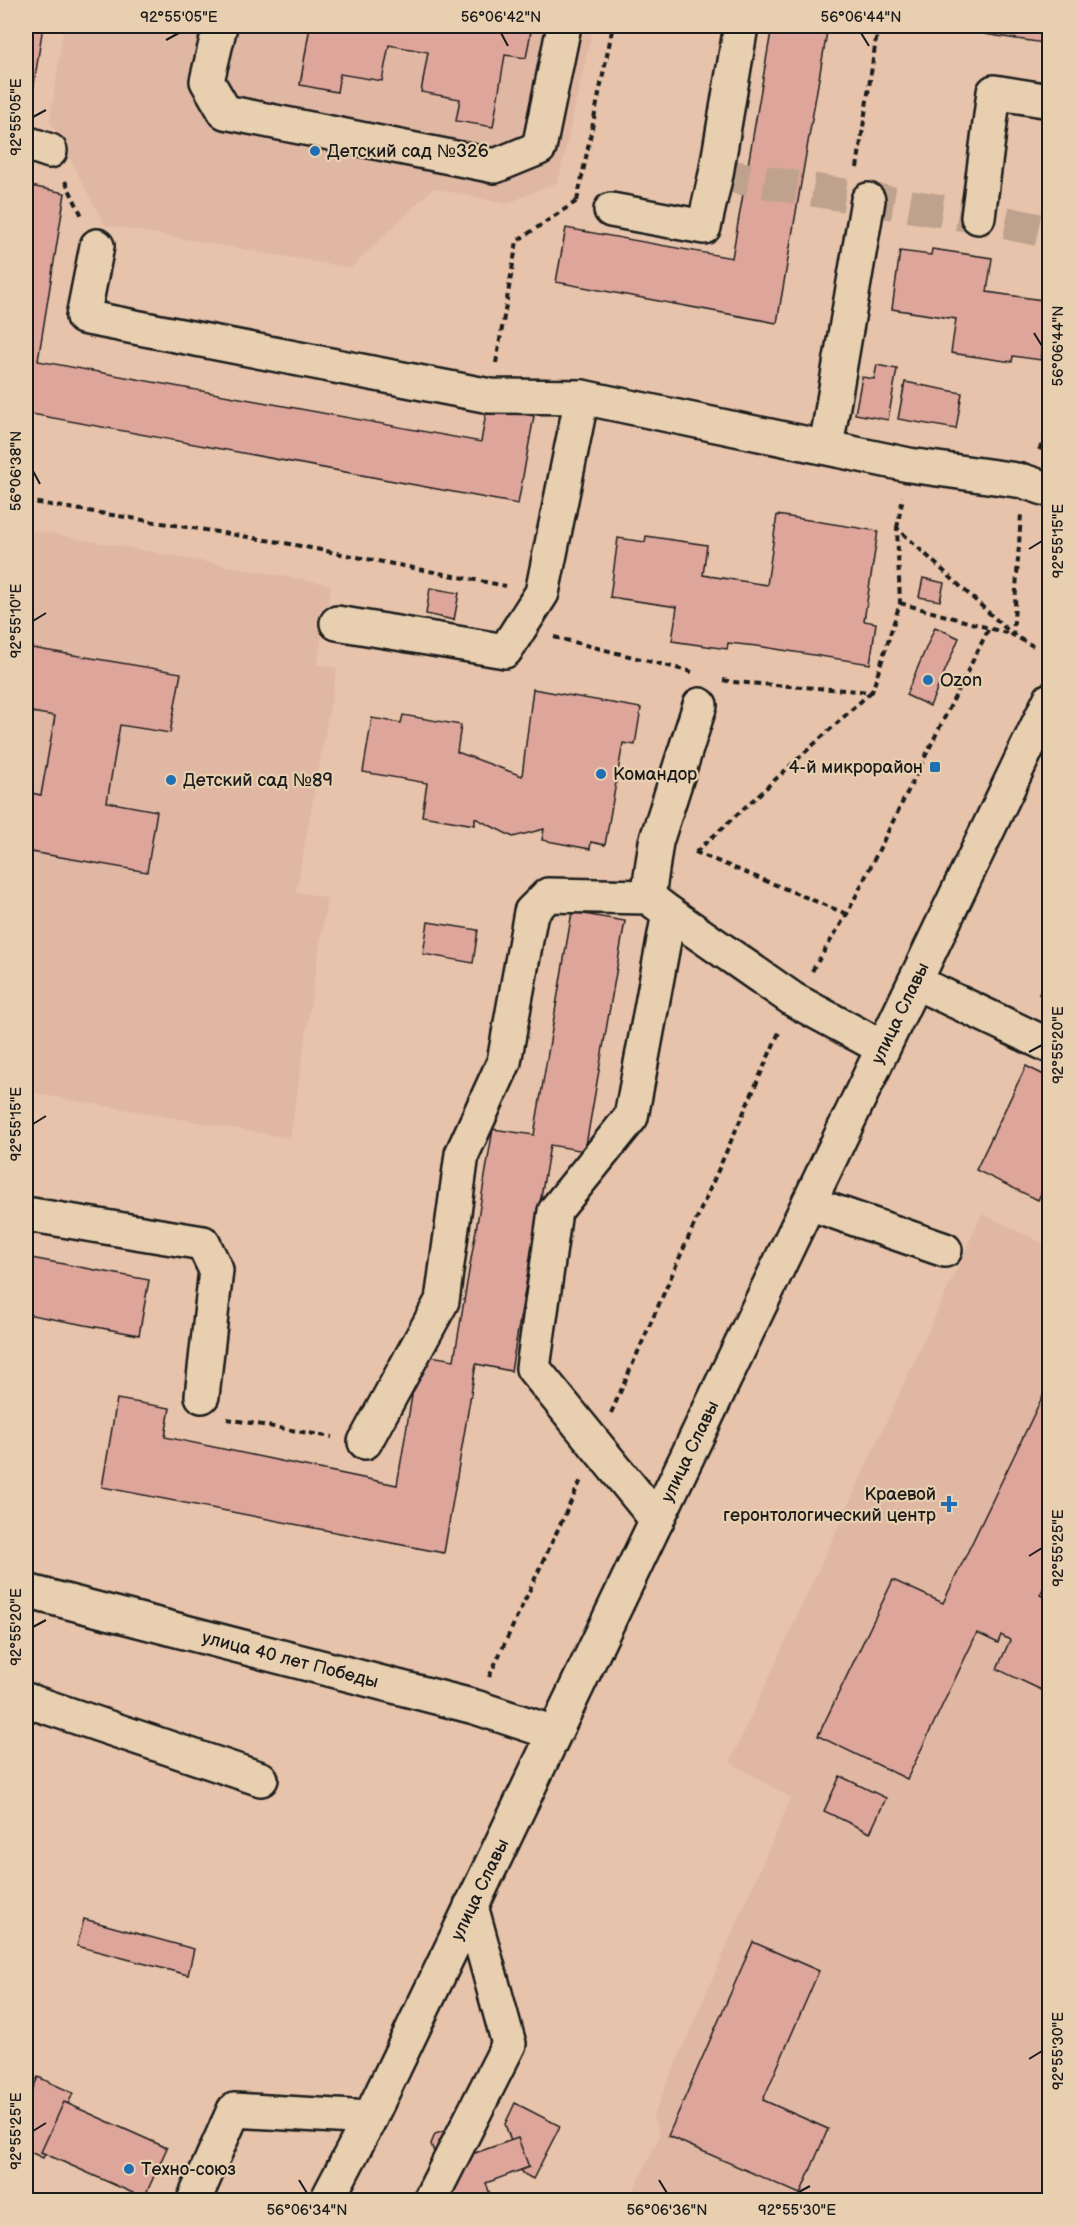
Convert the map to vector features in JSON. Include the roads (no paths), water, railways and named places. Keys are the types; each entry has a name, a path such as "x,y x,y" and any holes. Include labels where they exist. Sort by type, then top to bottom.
{"main road":[{"path":"220,26 207,81 225,112 495,166 539,148 564,26"},
{"path":"611,210 705,227 741,26"},
{"path":"978,217 994,92 1050,101"},
{"path":"826,447 868,200"},
{"path":"96,246 83,317 490,396 582,397 909,465 1036,485"},
{"path":"338,622 505,651 542,592 582,397"},
{"name":"улица Славы","path":"327,2200 370,2118 1050,700"},
{"path":"657,1520 533,1368 555,1211 631,1117 658,905 656,842 700,705"},
{"path":"365,1442 442,1301 462,1154 504,1062 531,912 548,896 658,905 794,1000 884,1048"},
{"path":"915,982 1050,1046"},
{"path":"809,1203 945,1250"},
{"path":"26,1214 202,1243 216,1270 210,1406"},
{"name":"улица 40 лет Победы","path":"26,1591 475,1707 554,1733"},
{"path":"26,1700 261,1779"},
{"path":"430,2200 509,2044 471,1906"},
{"path":"195,2200 234,2110 370,2118"}],"tunnel":[{"path":"716,174 978,217 1050,232"}],"place":[{"name":"Детский сад №326","path":"315,151"},
{"name":"Ozon","path":"928,680"},
{"name":"4-й микрорайон","path":"935,767"},
{"name":"Командор","path":"601,774"},
{"name":"Детский сад №89","path":"171,780"},
{"name":"Краевой геронтологический центр","path":"949,1504"},
{"name":"Техно-союз","path":"129,2169"}]}
